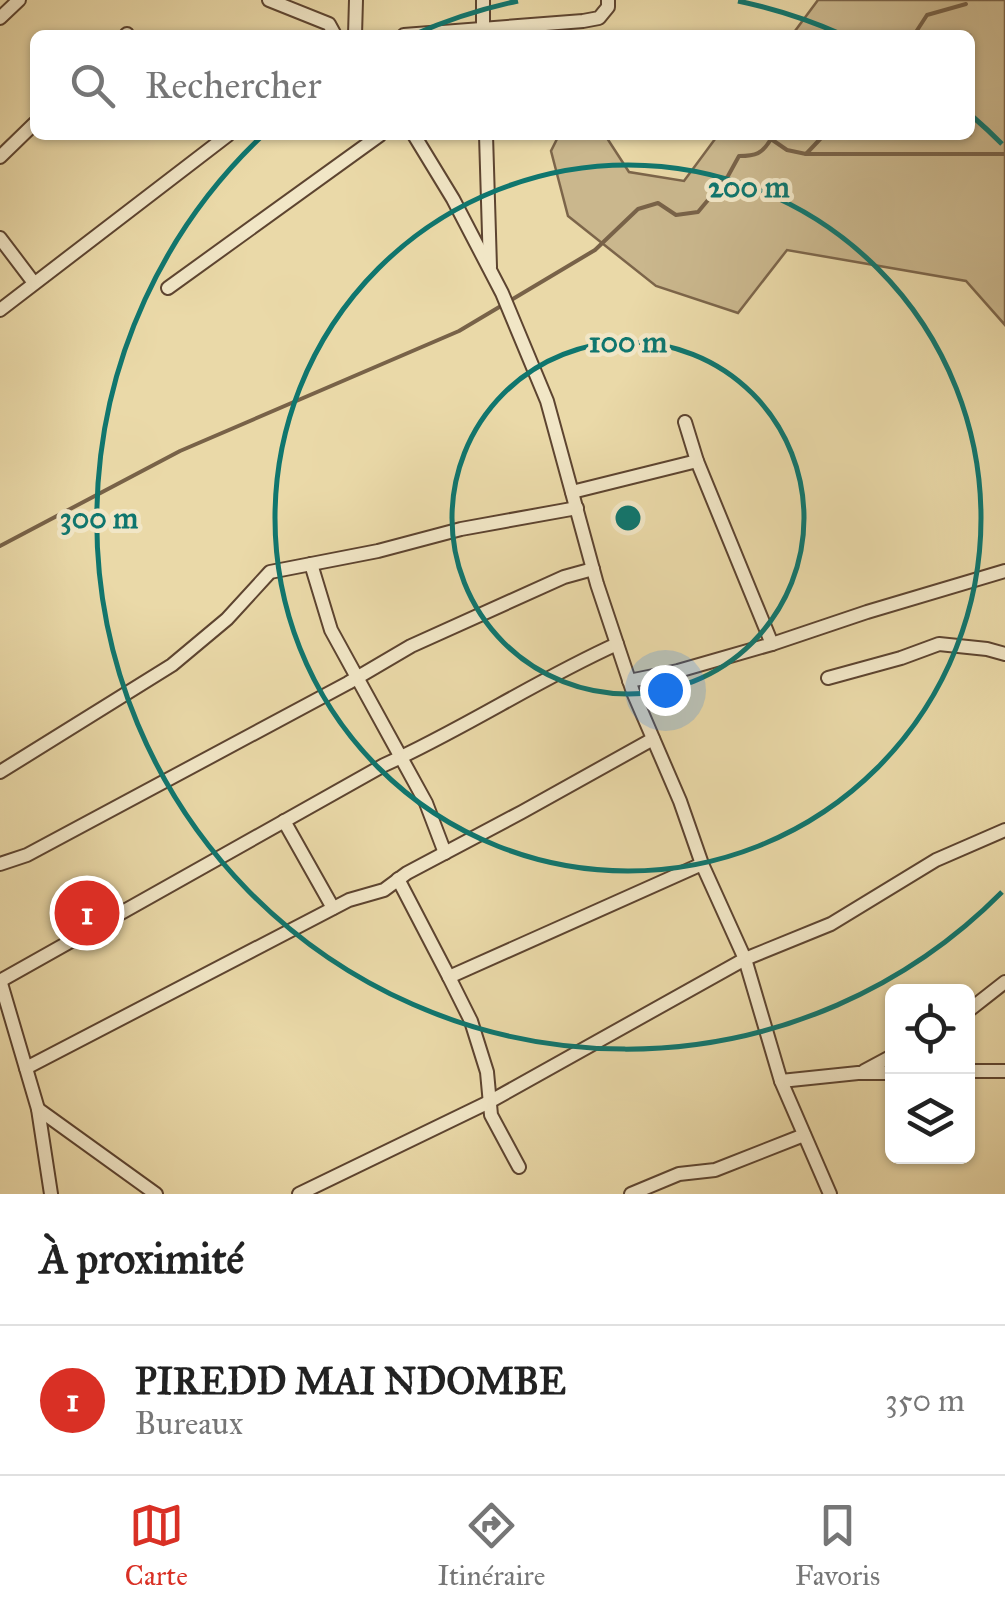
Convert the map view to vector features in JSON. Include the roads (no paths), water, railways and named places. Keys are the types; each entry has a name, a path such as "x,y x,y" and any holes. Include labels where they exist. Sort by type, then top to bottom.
{"street":[{"path":"0,18 19,0"},
{"path":"269,0 329,24 332,30"},
{"path":"355,30 356,0"},
{"path":"483,0 483,30"},
{"path":"506,30 599,18 608,0"},
{"path":"0,157 30,128"},
{"path":"0,310 221,140"},
{"path":"168,288 373,140"},
{"path":"417,140 502,293 547,401 593,569 629,680 680,800 702,864 745,959 781,1081 830,1194"},
{"path":"486,140 490,269"},
{"path":"0,238 34,284"},
{"path":"685,422 697,461 772,644"},
{"path":"572,492 697,461"},
{"path":"0,772 172,664 227,619 270,572 576,508"},
{"path":"311,564 331,630 426,803 445,853"},
{"path":"0,864 28,856 411,646 487,610 593,569"},
{"path":"629,680 678,672 1005,572"},
{"path":"51,1194 38,1108 0,980 284,821 617,644"},
{"path":"828,678 938,644 1005,654"},
{"path":"26,1068 333,908 384,890 653,739"},
{"path":"284,821 333,908"},
{"path":"299,1194 490,1102 745,959 831,924 936,860 1005,830"},
{"path":"449,977 702,864"},
{"path":"398,880 471,1022 488,1072 491,1115 519,1167"},
{"path":"975,1005 1005,982"},
{"path":"858,1073 885,1060"},
{"path":"975,1071 1005,1070"},
{"path":"781,1081 885,1073"},
{"path":"38,1108 156,1194"},
{"path":"631,1194 678,1174 715,1170 804,1135"}],"waterway":[{"path":"917,30 927,15 966,4"},
{"path":"0,546 180,451 459,331 595,250 638,209 658,203 676,215 698,212 739,156 758,153 770,140"},
{"path":"772,140 787,150 806,154 819,140"},
{"path":"806,154 1005,154"}],"place":[{"name":"PIREDD MAI NDOMBE","path":"87,913"}]}
